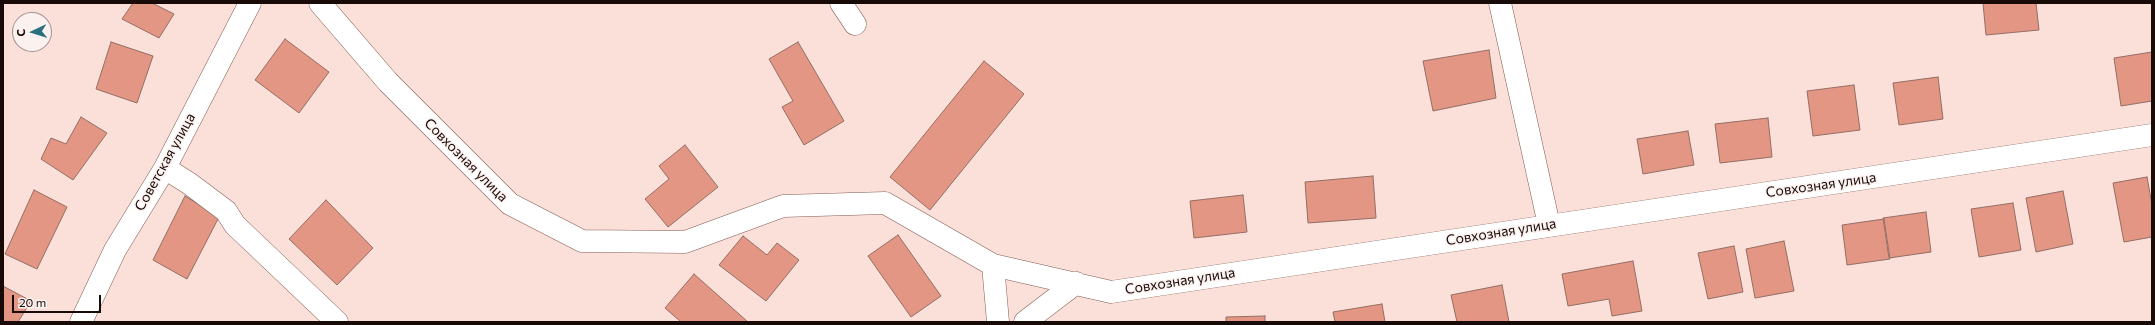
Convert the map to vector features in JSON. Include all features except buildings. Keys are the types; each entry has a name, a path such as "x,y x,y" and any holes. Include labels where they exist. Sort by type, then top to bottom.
{"street":[{"name":"Советская улица","path":"81,322 115,250 164,168 250,3"},
{"name":"Совхозная улица","path":"320,3 388,82 510,204 582,242 685,242 783,206 885,203 993,265 1111,292 2152,135"},
{"path":"841,3 855,24"},
{"path":"1500,3 1549,225"},
{"path":"164,168 190,184 226,211 236,225 337,322"},
{"path":"993,265 998,322"},
{"path":"1025,322 1076,284"}]}
